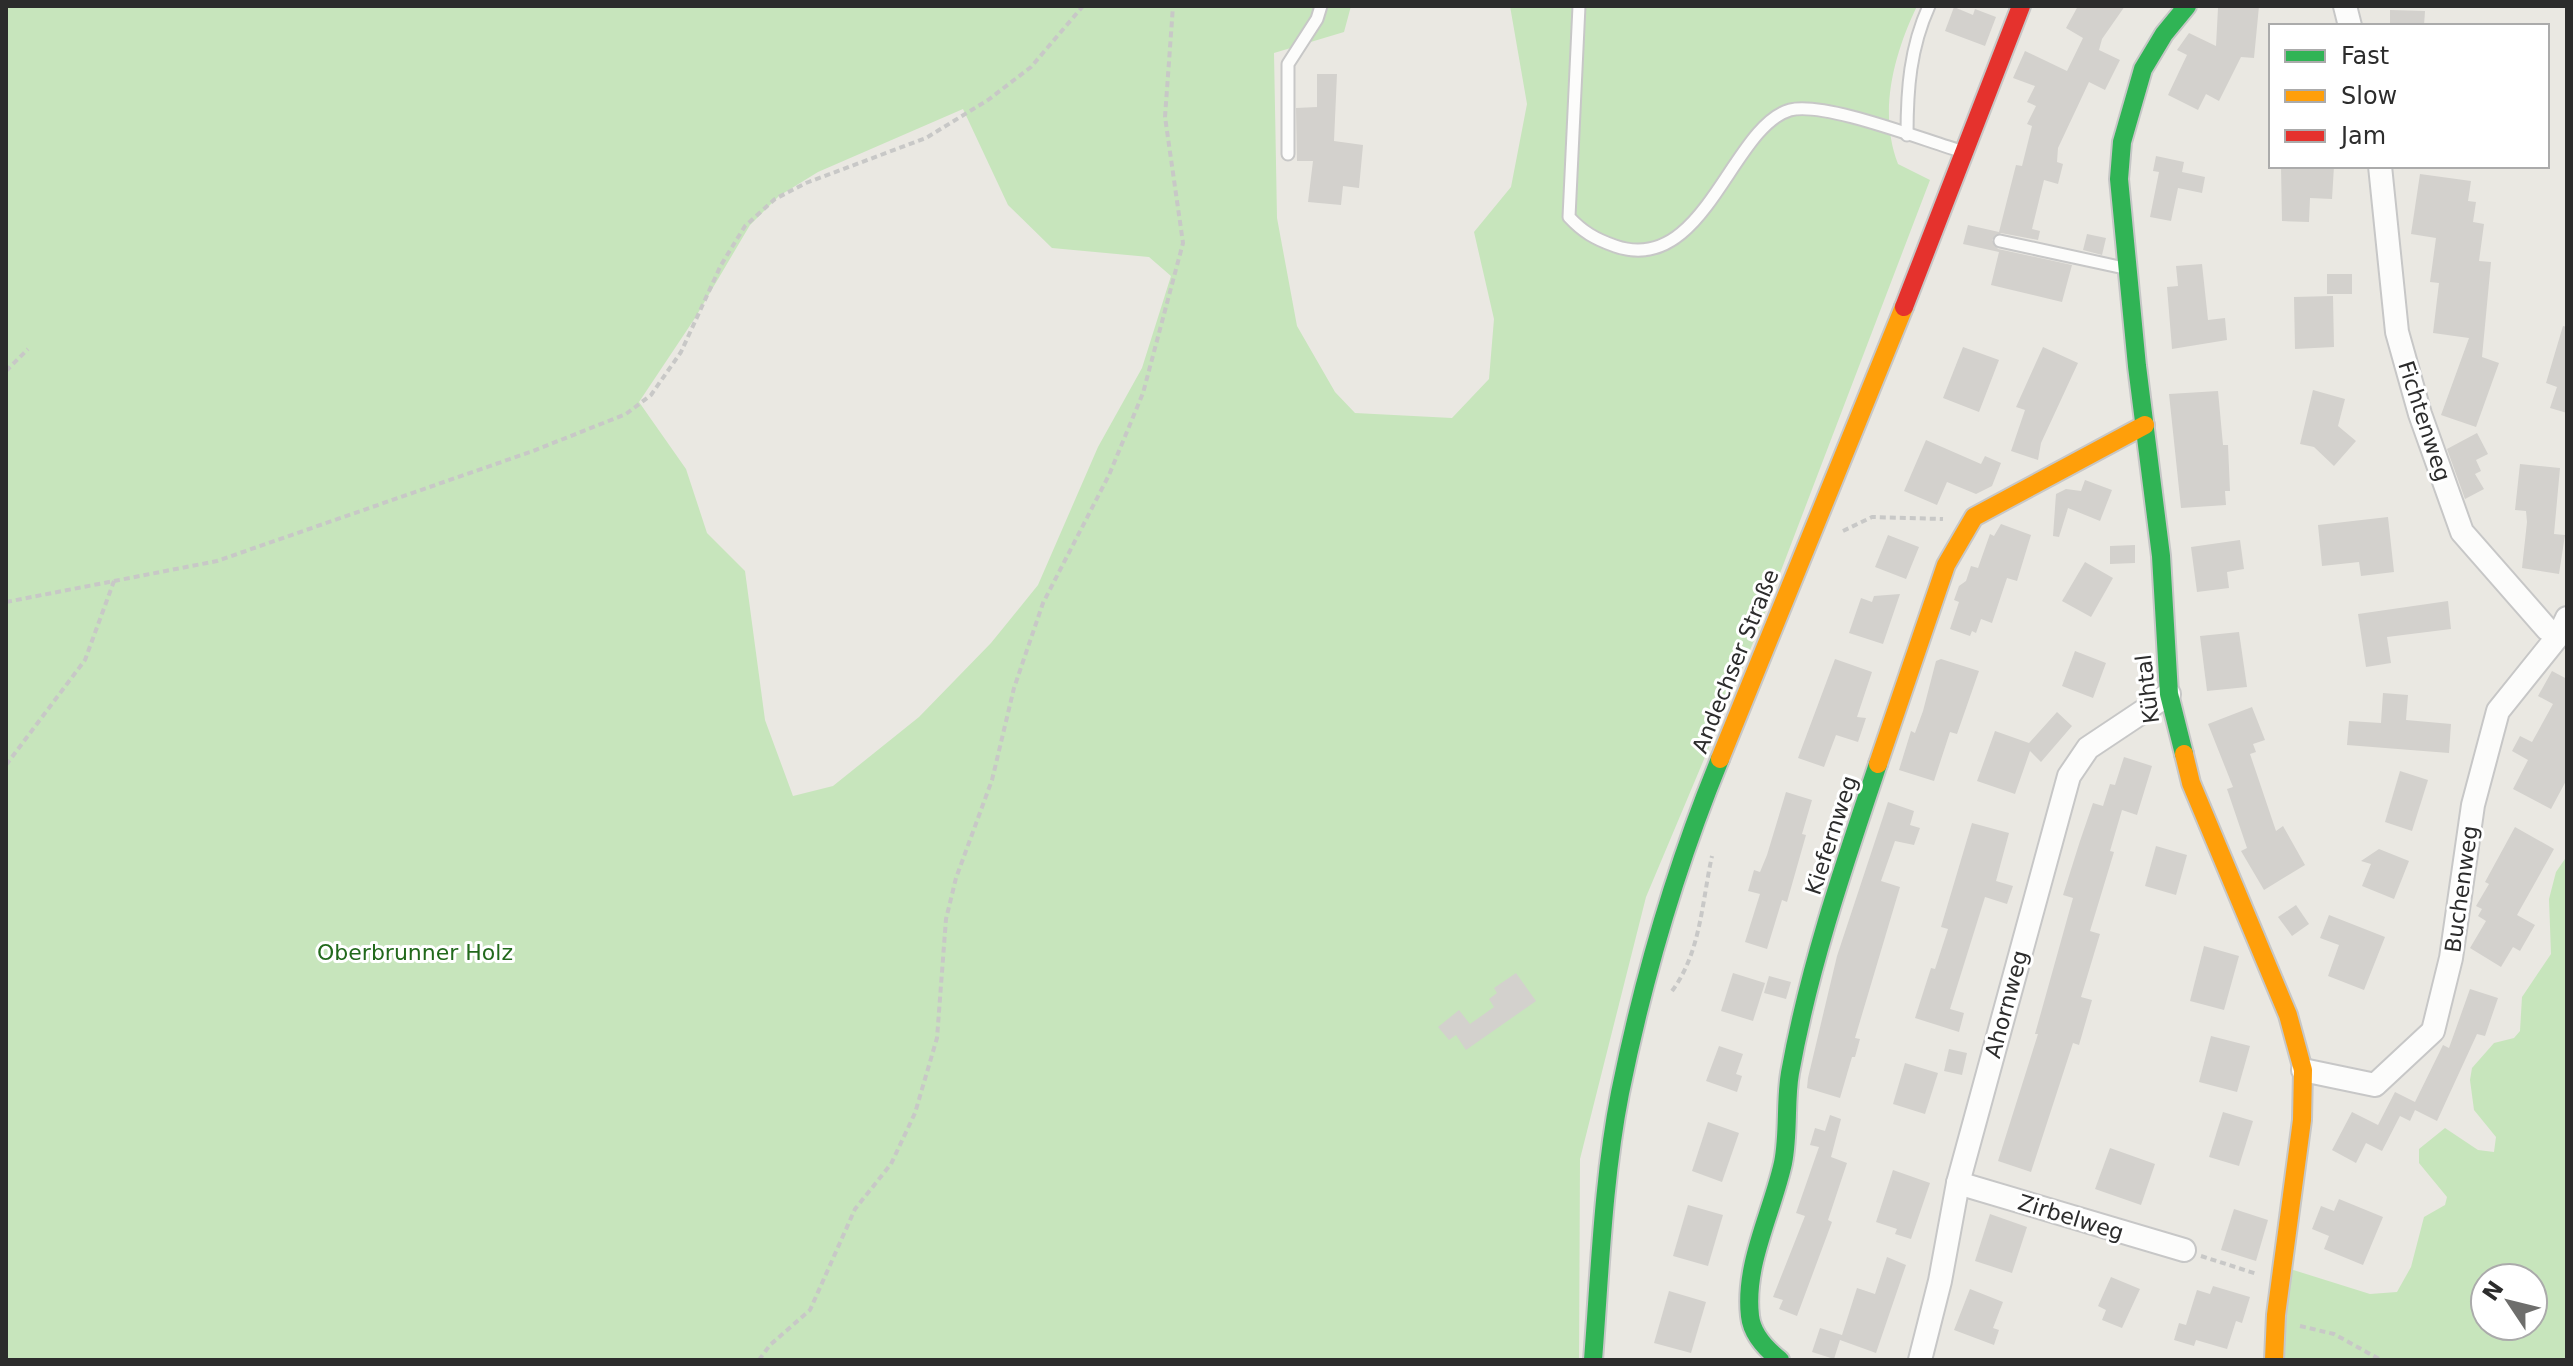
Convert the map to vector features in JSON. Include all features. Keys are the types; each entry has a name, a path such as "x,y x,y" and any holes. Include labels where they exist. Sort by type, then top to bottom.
{"street":[{"name":"Andechser Straße","path":"1593,1360 1607,1184 1620,1093 1668,900 1695,820 1848,450 1961,151 2021,6"},
{"name":"Kühtal","path":"2187,6 2164,34 2143,69 2122,142 2119,179 2161,556 2169,694 2191,783 2288,1015 2303,1070 2302,1120 2280,1282 2274,1360"},
{"name":"Fichtenweg","path":"2380,168 2397,332 2420,414 2462,532 2547,629 2563,627"},
{"name":"Kiefernweg","path":"1780,1360 1754,1332 1749,1301 1754,1267 1784,1157 1790,1078 1797,1042 1820,950 1946,565 1963,531 1974,517 2145,425"},
{"name":"Buchenweg","path":"2303,1070 2375,1085 2433,1031 2451,958 2473,805 2498,711 2563,627"},
{"name":"Ahornweg","path":"1920,1360 1940,1281 1958,1183 2069,776 2088,748 2169,694"},
{"name":"Zirbelweg","path":"1958,1183 2184,1250"}],"lane":[{"path":"1288,154 1288,64 1317,19 1321,6"},
{"path":"1579,6 1569,217 1584,234 1626,250 1647,250 1674,241 1712,199 1761,133 1778,115 1793,109 1821,109 1961,151"},
{"path":"1907,135 1907,92 1915,38 1929,6"},
{"path":"2000,241 2129,269"}],"path":[{"path":"6,602 217,561 533,451 626,414 651,395 681,352 721,265 745,226 775,199 806,183 926,138 988,100 1031,67 1083,6"},
{"path":"759,1360 770,1345 810,1310 855,1209 891,1164 915,1113 937,1038 946,919 956,878 992,780 1014,688 1043,603 1109,475 1143,393 1183,243 1165,117 1173,6"},
{"path":"6,371 28,349"},
{"path":"1835,537 1854,523 1872,517 1940,517 1963,531"},
{"path":"6,765 85,660 114,581"},
{"path":"1670,994 1680,980 1705,912 1713,853"},
{"path":"2184,1250 2280,1282"},
{"path":"2276,1320 2334,1334 2381,1360"}],"green space":[{"name":"Oberbrunner Holz","path":"6,6 1351,6 1344,32 1274,53 1277,218 1297,326 1335,392 1355,413 1452,418 1489,379 1494,319 1474,232 1511,187 1527,104 1510,6 1917,6 1891,84 1889,124 1898,164 1930,180 1758,631 1646,897 1580,1159 1579,1360 6,1360","holes":["963,109 1008,205 1052,248 1149,257 1171,276 1142,368 1098,447 1038,585 991,643 919,717 833,786 793,796 765,720 745,571 707,533 686,469 639,402 695,318 750,225 779,196 818,172"]},
{"path":"2567,856 2567,1360 2279,1360 2287,1268 2370,1294 2397,1292 2411,1267 2424,1217 2445,1205 2447,1197 2419,1163 2419,1149 2445,1128 2478,1150 2494,1152 2496,1137 2474,1110 2470,1080 2472,1068 2494,1043 2514,1038 2520,1031 2522,997 2551,954 2549,899 2556,872"}],"building":[{"path":"2078,6 2125,6 2102,39 2099,50 2120,60 2105,90 2089,82 2058,148 2057,162 2063,164 2058,184 2044,180 2032,229 2040,231 2038,240 2001,233 1992,240 1998,249 2072,265 2062,302 1991,285 1999,252 1963,244 1968,225 1999,232 2016,165 2022,166 2032,126 2027,124 2036,106 2027,102 2035,86 2013,78 2025,51 2067,71 2083,38 2066,28"},
{"path":"2259,6 2254,58 2241,57 2219,101 2206,94 2198,110 2168,95 2187,55 2177,50 2189,33 2216,46 2218,8"},
{"path":"1954,7 1973,15 1975,9 1996,17 1985,46 1945,31"},
{"path":"2390,10 2425,11 2424,24 2390,24"},
{"path":"1317,74 1337,74 1334,141 1363,145 1359,188 1343,186 1341,205 1308,202 1313,161 1297,161 1296,108 1317,107"},
{"path":"2156,156 2184,162 2182,172 2205,177 2202,193 2178,188 2171,221 2150,217 2159,172 2153,171"},
{"path":"2281,168 2334,168 2332,199 2310,198 2309,222 2282,221"},
{"path":"2420,174 2471,181 2468,201 2476,202 2473,222 2484,224 2479,261 2491,262 2482,357 2499,363 2476,427 2441,415 2469,338 2433,333 2439,283 2430,282 2436,238 2411,234"},
{"path":"2087,234 2106,238 2102,255 2083,250"},
{"path":"2202,264 2208,320 2225,318 2227,340 2172,349 2167,287 2178,286 2176,266"},
{"path":"2327,274 2352,274 2352,294 2327,294"},
{"path":"2333,296 2334,347 2295,349 2294,297"},
{"path":"2563,326 2567,327 2567,413 2550,408 2557,387 2546,383"},
{"path":"1963,347 1999,360 1979,412 1943,398"},
{"path":"2043,347 2078,363 2041,443 2038,460 2011,451 2025,410 2016,407"},
{"path":"2313,390 2345,399 2338,426 2356,441 2334,466 2314,447 2300,444"},
{"path":"2218,391 2223,445 2228,445 2230,491 2225,491 2226,505 2181,508 2169,394"},
{"path":"2477,433 2488,454 2476,460 2481,471 2475,474 2484,489 2465,499 2447,449"},
{"path":"1926,440 1981,464 1985,456 2001,463 1992,486 1976,494 1947,482 1937,505 1904,491"},
{"path":"2520,464 2560,468 2554,534 2565,535 2559,574 2522,568 2526,511 2515,510"},
{"path":"2085,480 2112,490 2100,521 2068,508 2059,537 2053,536 2056,494 2066,489 2081,491"},
{"path":"2388,517 2394,572 2361,576 2359,562 2322,566 2318,525"},
{"path":"2001,524 2031,535 2017,581 2007,578 1992,623 1981,619 1976,633 1972,631 1970,636 1950,629 1959,602 1954,600 1959,586 1966,581 1971,566 1978,568 1990,534 1994,536"},
{"path":"1888,535 1919,547 1906,579 1875,567"},
{"path":"2240,540 2244,569 2227,572 2229,588 2197,592 2191,547"},
{"path":"2135,545 2135,563 2110,564 2110,546"},
{"path":"2085,562 2113,578 2091,617 2062,601"},
{"path":"1900,594 1883,644 1849,633 1861,598 1872,602 1874,596"},
{"path":"2448,601 2451,629 2387,637 2391,663 2366,667 2358,614"},
{"path":"2239,632 2247,687 2207,691 2200,636"},
{"path":"2075,651 2106,663 2093,698 2062,686"},
{"path":"1835,659 1872,672 1857,717 1866,718 1858,742 1836,735 1824,767 1798,758"},
{"path":"1941,659 1979,671 1957,734 1950,732 1934,781 1899,770 1911,731 1915,733 1923,711 1936,661"},
{"path":"2552,671 2567,679 2567,779 2551,809 2513,789 2528,760 2512,751 2520,736 2532,742 2553,704 2538,696"},
{"path":"2383,693 2408,695 2406,720 2451,724 2449,753 2347,745 2349,721 2381,723"},
{"path":"2252,707 2265,740 2253,744 2256,752 2250,754 2276,831 2283,826 2305,865 2264,890 2241,851 2247,848 2227,789 2233,787 2208,724"},
{"path":"2057,712 2072,726 2041,762 2030,751 2015,794 1977,781 1995,731 2029,743"},
{"path":"2124,757 2152,766 2137,815 2122,810 2110,851 2114,852 2090,931 2100,934 2081,997 2092,1000 2079,1045 2073,1043 2031,1172 1998,1161 2038,1034 2035,1034 2073,898 2063,895 2093,803 2103,806 2110,784 2115,785"},
{"path":"2400,771 2428,780 2412,831 2385,822"},
{"path":"1786,792 1812,800 1802,834 1806,835 1787,902 1782,900 1767,949 1745,942 1760,894 1748,891 1754,870 1760,872 1767,855"},
{"path":"1888,802 1914,811 1910,825 1920,828 1914,845 1895,841 1881,881 1900,887 1855,1038 1860,1039 1855,1057 1852,1057 1840,1098 1807,1088 1808,1078 1837,956"},
{"path":"1972,823 2009,833 1996,881 2013,886 2007,904 1985,897 1950,1009 1964,1013 1959,1032 1915,1018 1948,929 1941,927"},
{"path":"2515,827 2554,849 2517,915 2535,925 2520,951 2513,947 2501,967 2470,948 2486,921 2478,916 2482,909 2476,906 2489,884 2485,882"},
{"path":"2156,846 2187,855 2176,895 2145,886"},
{"path":"2379,849 2409,861 2394,899 2362,886 2371,864 2361,861"},
{"path":"2296,905 2309,924 2292,936 2278,917"},
{"path":"2329,915 2385,937 2364,990 2328,976 2339,945 2320,938"},
{"path":"2204,946 2239,956 2224,1010 2190,1001"},
{"path":"1516,973 1536,1001 1466,1050 1456,1035 1449,1040 1438,1027 1459,1010 1470,1024 1494,1007 1489,999 1497,993 1494,988"},
{"path":"1733,973 1765,983 1753,1021 1721,1011"},
{"path":"1769,976 1791,982 1786,999 1764,993"},
{"path":"2470,989 2498,998 2485,1036 2477,1034 2437,1121 2415,1110 2410,1121 2400,1116 2382,1151 2366,1143 2356,1163 2332,1150 2352,1112 2378,1125 2395,1092 2415,1102 2443,1045 2449,1048"},
{"path":"2211,1036 2250,1046 2237,1092 2199,1082"},
{"path":"1719,1046 1743,1054 1736,1074 1742,1076 1737,1092 1706,1081"},
{"path":"1949,1049 1967,1053 1962,1075 1944,1071"},
{"path":"1905,1063 1938,1073 1925,1114 1893,1104"},
{"path":"2223,1112 2253,1121 2239,1166 2209,1157"},
{"path":"1830,1115 1841,1119 1831,1157 1847,1163 1828,1220 1832,1222 1797,1316 1779,1309 1783,1300 1773,1297 1805,1216 1796,1213 1819,1147 1810,1145 1815,1128 1825,1131"},
{"path":"1708,1122 1739,1133 1722,1182 1692,1171"},
{"path":"2110,1148 2155,1164 2141,1205 2095,1189"},
{"path":"1893,1170 1930,1183 1911,1239 1895,1234 1897,1229 1876,1222"},
{"path":"2339,1199 2383,1217 2363,1265 2324,1249 2329,1236 2312,1229 2321,1206 2334,1211"},
{"path":"1688,1205 1723,1215 1708,1266 1673,1256"},
{"path":"2234,1209 2268,1220 2256,1261 2221,1250"},
{"path":"1990,1214 2027,1227 2012,1273 1975,1261"},
{"path":"1887,1257 1906,1265 1876,1353 1840,1340 1834,1359 1812,1352 1820,1328 1842,1335 1857,1288 1875,1294"},
{"path":"2111,1277 2140,1289 2122,1328 2102,1320 2106,1310 2098,1306"},
{"path":"2213,1286 2250,1297 2242,1323 2236,1321 2227,1349 2196,1340 2194,1346 2174,1340 2179,1323 2186,1325 2197,1290 2210,1294"},
{"path":"1970,1289 2003,1302 1993,1328 1999,1330 1994,1345 1954,1330"},
{"path":"1669,1291 1706,1302 1691,1353 1654,1343"}],"traffic: fast":[{"path":"2184,754 2169,694 2161,556 2137,366 2119,179 2122,142 2143,69 2164,34 2187,6"},
{"path":"1593,1360 1606,1192 1620,1093 1662,923 1720,759"},
{"path":"1780,1360 1760,1341 1751,1323 1751,1277 1783,1163 1790,1073 1807,994 1840,878 1878,764"}],"traffic: slow":[{"path":"1720,759 1904,307"},
{"path":"1878,764 1946,565 1974,517 2145,425"},
{"path":"2184,754 2191,783 2288,1015 2303,1070 2302,1120 2276,1315 2274,1360"}],"traffic: jam":[{"path":"1904,307 2021,6"}]}
